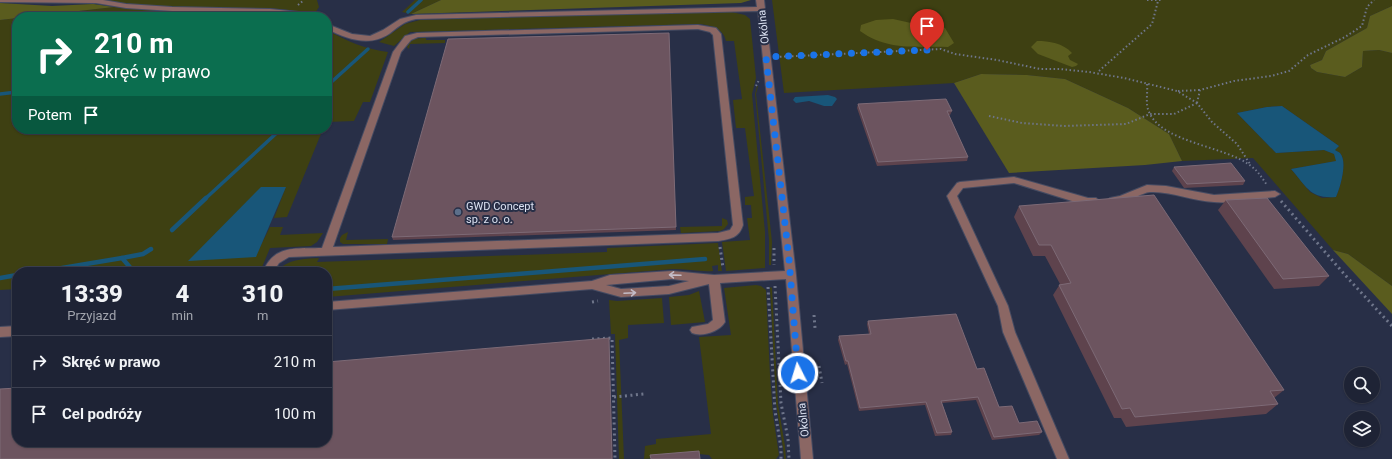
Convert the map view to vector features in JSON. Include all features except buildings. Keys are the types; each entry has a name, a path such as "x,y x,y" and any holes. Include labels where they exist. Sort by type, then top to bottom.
{"street":[{"path":"0,0 96,1 126,6 166,9 280,12"},
{"path":"332,28 351,38 364,40 379,36 396,23 416,16 760,5"},
{"name":"Okólna","path":"760,5 791,275 807,459"},
{"path":"270,267 272,262 288,253 326,252 718,237 737,232 738,225 717,34 713,30 698,27 417,35 408,38 397,52 326,252"},
{"path":"1063,459 1009,332 1003,306 952,196 960,186 1014,180 1088,202 1121,200 1147,188 1166,188 1214,199 1275,194"},
{"path":"332,306 592,285 610,280 672,275 714,279 791,275"},
{"path":"592,285 621,294 669,290 714,279"},
{"path":"696,330 711,328 719,322 714,279"},
{"path":"0,332 12,331"}],"path":[{"path":"1147,0 1162,0"},
{"path":"766,57 941,49 966,57 997,60 1040,69 1060,69 1089,72 1177,91 1200,90 1234,81 1271,76 1289,71 1308,55 1345,37 1362,26 1367,7 1374,0"},
{"path":"1099,71 1152,24 1158,1"},
{"path":"1147,84 1147,103 1150,114 1160,125 1180,137 1227,153 1250,164"},
{"path":"1197,103 1200,90"},
{"path":"1177,91 1197,103 1212,122 1237,144 1250,164 1275,194 1345,275 1392,326"},
{"path":"989,116 1022,123 1064,126 1126,124 1150,114 1174,114 1197,103"},
{"path":"718,237 722,263"},
{"path":"768,288 775,411 781,448 781,459"},
{"path":"775,290 781,403 788,439 789,459"},
{"path":"592,302 598,301"},
{"path":"814,315 816,328"},
{"path":"592,339 612,338 615,459"},
{"path":"819,366 822,383"},
{"path":"614,397 644,394"}],"shaded area":[{"path":"99,0 317,0 319,7 316,12 298,12 278,9 218,9 129,4"},
{"path":"415,0 441,0 411,14 402,12"},
{"path":"441,0 751,0 741,3 411,14"},
{"path":"772,0 1392,0 1392,6 1370,16 1367,28 1326,51 1322,60 1310,65 1311,68 1317,72 1345,77 1362,67 1363,51 1379,50 1392,53 1392,286 1348,254 1333,250 1253,158 1182,161 1169,134 1128,108 1065,79 1027,75 981,74 954,83 784,93","holes":["1282,106 1339,146 1334,150 1340,153 1343,162 1339,188 1336,197 1322,198 1310,192 1291,169 1337,161 1334,154 1324,150 1276,153 1237,113 1267,107"]},
{"path":"0,3 52,6 93,4 114,7 70,12 12,12 12,19 0,20"},
{"path":"1392,6 1392,53 1379,50 1363,51 1362,67 1345,77 1317,72 1311,68 1310,65 1322,60 1326,51 1367,28 1370,16"},
{"path":"114,7 206,12 70,12"},
{"path":"727,11 745,15 750,19 756,78 752,94 765,232 765,268 726,271 722,242 750,240 747,218 752,218 751,205 745,205 745,197 754,196 745,128 736,128 733,100 742,99 734,41 726,41 720,30 701,24 410,32 394,46 379,42 405,24 420,20"},
{"path":"12,19 12,134 321,134 287,217 274,218 286,187 255,257 270,227 283,227 280,235 323,233 317,242 311,246 270,248 262,267 12,267 12,289 0,290 0,20"},
{"path":"893,19 920,25 940,25 945,28 954,43 948,47 913,47 892,45 881,42 860,31 861,25 876,20"},
{"path":"332,33 357,44 388,52 370,102 363,102 354,121 332,122"},
{"path":"417,38 426,38 426,40 445,40 445,43 410,44 409,49 407,47 412,40"},
{"path":"1037,41 1051,42 1064,47 1072,53 1068,56 1070,60 1078,64 1072,67 1038,54 1031,47"},
{"path":"981,74 1027,75 1065,79 1128,108 1169,134 1182,161 1145,165 1009,173 954,83"},
{"path":"757,86 756,94 772,242 771,265 769,265 769,240 755,94"},
{"path":"722,218 727,220 728,224 720,231 681,233 680,227 722,226"},
{"path":"348,232 346,240 388,239 387,244 343,244 340,242 340,238"},
{"path":"718,243 722,271 718,271 718,265 712,266 713,271 673,269 332,297 332,267 282,267 285,264 296,260 313,258 319,258 317,262 607,252 607,248"},
{"path":"1333,250 1348,254 1392,286 1392,314"},
{"path":"756,285 761,286 766,290 773,415 779,455 776,459 712,459 709,455 699,454 644,459 645,446 656,444 656,439 711,434 699,337 731,335 724,288"},
{"path":"770,287 772,288 778,404 786,459 784,459 776,403"},
{"path":"699,291 705,322 671,325 669,297 689,295"},
{"path":"662,298 664,323 628,325 628,338 619,340 624,459 619,459 615,334 611,334 609,300 617,301"}],"water":[{"path":"828,95 837,99 832,106 824,106 809,101 796,103 793,100 795,97"},
{"path":"1282,106 1339,146 1335,150 1340,153 1342,157 1343,169 1336,197 1320,196 1315,194 1305,186 1291,169 1336,161 1334,154 1324,150 1276,153 1237,113 1267,107"},
{"path":"261,187 286,187 256,257 188,261"}],"waterway":[{"path":"408,12 421,0"},
{"path":"332,81 368,49"},
{"path":"0,94 12,93"},
{"path":"205,199 276,134"},
{"path":"172,230 206,198"},
{"path":"122,258 143,254 151,249"},
{"path":"68,267 122,258"},
{"path":"122,258 130,267"},
{"path":"332,289 705,259"},
{"path":"0,278 12,276"}],"place":[{"name":"GWD Concept sp. z o. o.","path":"458,212"}],"route":[{"path":"798,373 789,259 766,57 927,50"}]}
